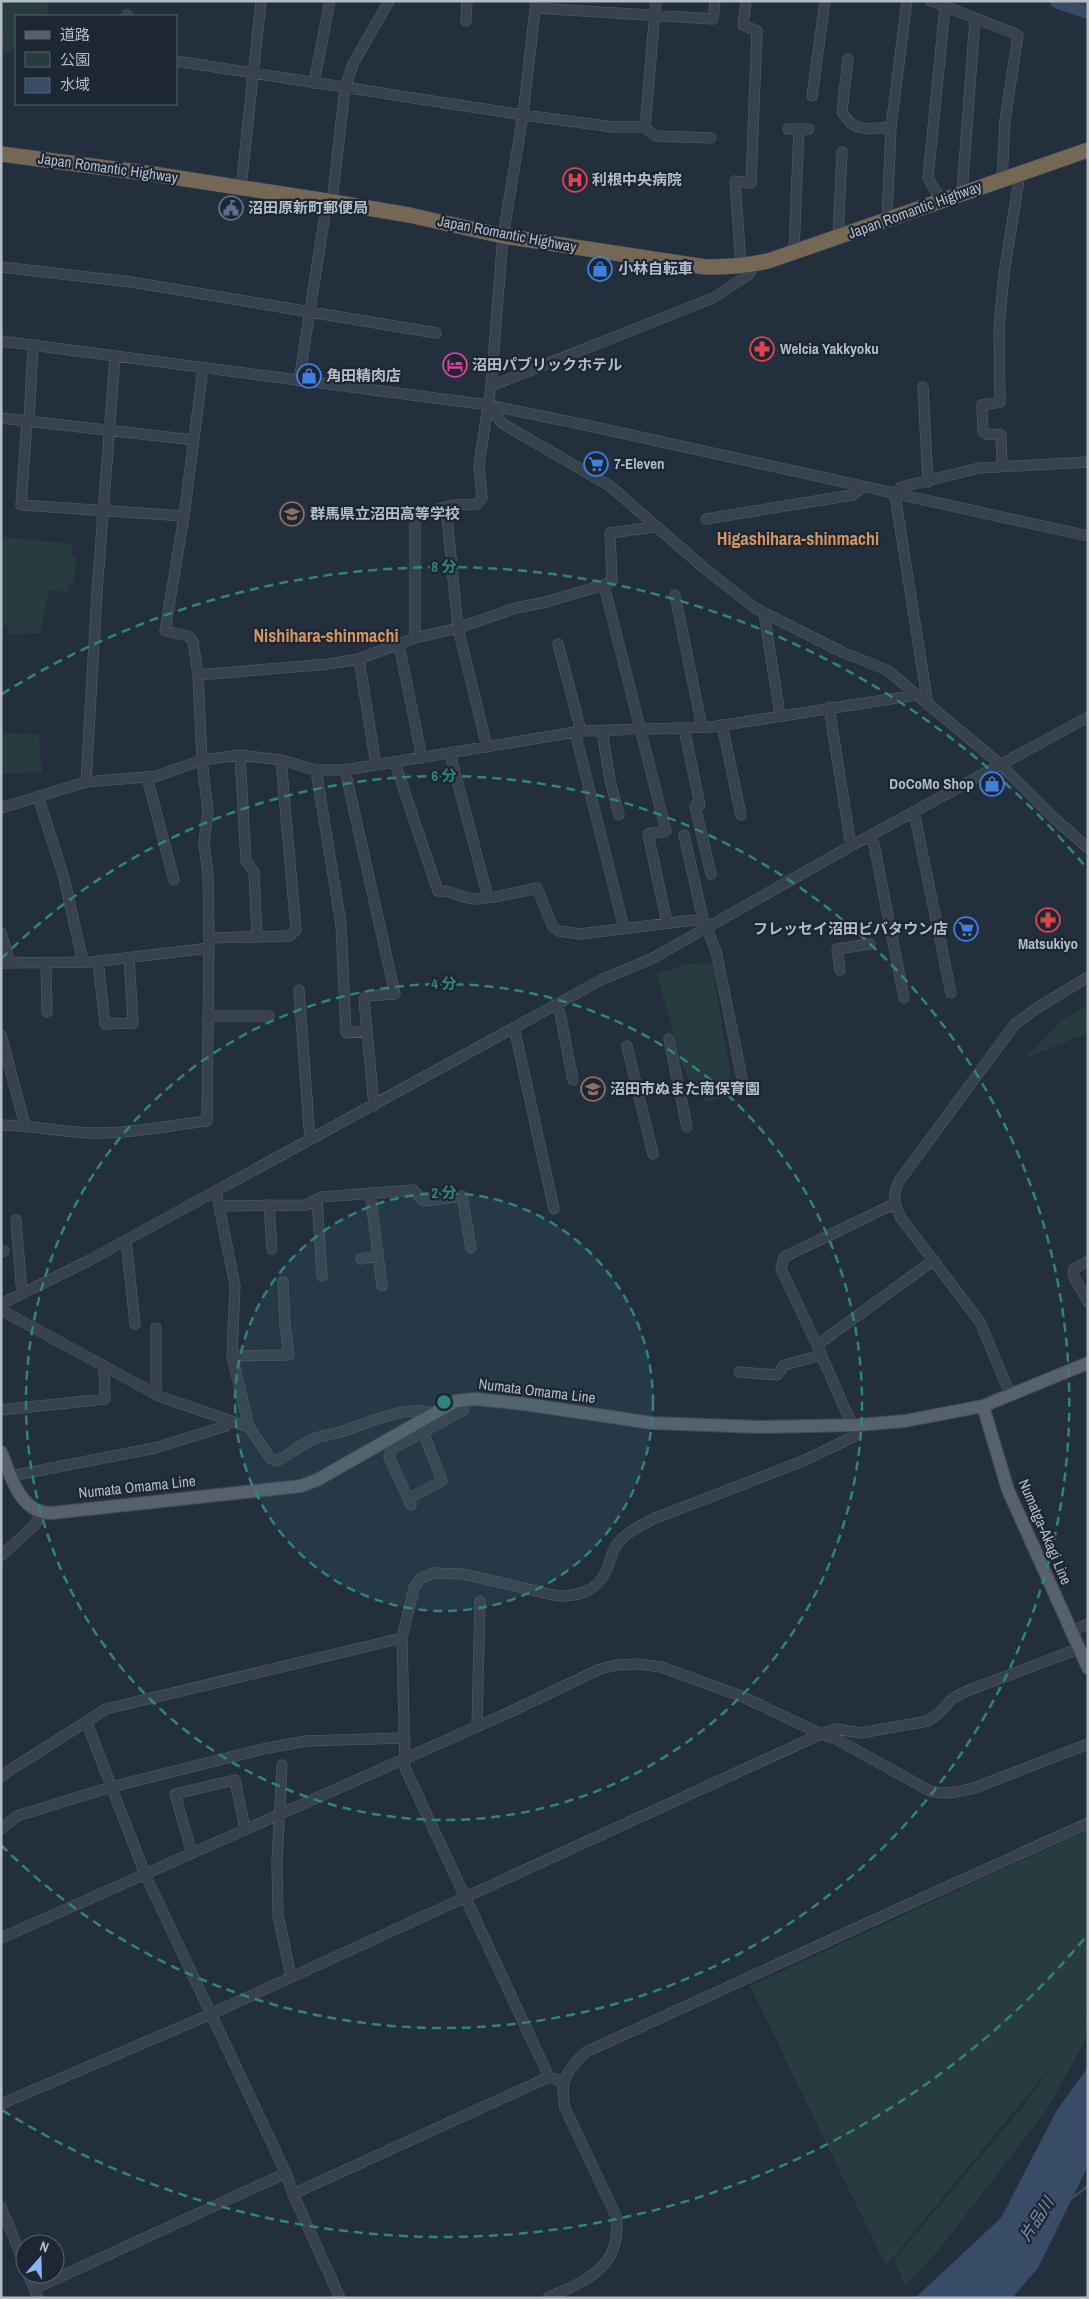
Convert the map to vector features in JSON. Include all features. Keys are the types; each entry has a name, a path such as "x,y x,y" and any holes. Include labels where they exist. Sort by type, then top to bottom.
{"highway":[{"name":"Japan Romantic Highway","path":"1,154 329,201 409,215 502,236 706,267 748,265 838,238 887,219 1088,150"}],"main road":[{"name":"Numata Omama Line","path":"41,1513 301,1486 317,1480 456,1401 475,1399 524,1404 652,1423 761,1427 855,1425 905,1421 983,1406 1088,1363"},
{"name":"Numatga-Akagi Line","path":"983,1406 1008,1490 1088,1668"},
{"path":"1,1452 7,1472 25,1503 41,1513"}],"street":[{"path":"241,188 261,1"},
{"path":"314,83 330,1"},
{"path":"299,381 329,201 345,88 353,64 389,1"},
{"path":"466,21 467,1"},
{"path":"645,126 656,1"},
{"path":"415,638 415,518 417,514 446,507 477,504 482,498 479,465 491,386 502,236 523,115 535,5 713,19 715,1"},
{"path":"491,386 713,298 748,275 735,181 751,182 757,31 743,25 746,1"},
{"path":"812,96 825,1"},
{"path":"887,219 891,127 907,1"},
{"path":"931,1 1018,35 1006,120 1002,180"},
{"path":"1083,1 1088,3"},
{"path":"941,200 928,178 945,7"},
{"path":"962,193 975,19"},
{"path":"848,59 842,112 846,120 852,126 862,129 891,127"},
{"path":"178,62 523,115 613,127 645,126 655,136 711,138"},
{"path":"794,251 793,129 810,129"},
{"path":"838,238 842,152"},
{"path":"1002,467 1001,435 983,432 982,405 1000,402 999,327 1004,274 1020,174"},
{"path":"1,267 131,282 436,333"},
{"path":"1,341 202,370 488,405 1088,536"},
{"path":"33,345 21,505 184,516"},
{"path":"86,782 115,357"},
{"path":"1,1125 25,1125 64,1131 98,1133 207,1121 209,943 208,875 204,843 208,812 202,760 198,675 193,641 188,636 165,631 184,516 202,370"},
{"path":"923,387 928,482"},
{"path":"488,405 504,424 610,486 704,568 764,613 790,624 842,652 887,670 1000,764 1088,848"},
{"path":"1,418 194,440"},
{"path":"895,494 902,486 928,482 979,468 1088,462"},
{"path":"706,519 852,495 863,487"},
{"path":"895,494 928,705"},
{"path":"446,507 458,628 487,747"},
{"path":"198,675 328,664 359,659 399,646 415,638 458,628 516,608 546,602 604,585 612,581 610,533 655,527"},
{"path":"604,585 666,830 648,834 667,923"},
{"path":"675,595 702,727"},
{"path":"764,613 780,715"},
{"path":"558,644 624,928"},
{"path":"399,646 422,758"},
{"path":"359,659 376,766"},
{"path":"1,808 86,782 157,776 202,760 240,755 281,760 316,770 345,770 578,732 722,725 916,694"},
{"path":"830,707 851,846"},
{"path":"1,1304 126,1240 374,1106 601,980 653,958 705,923 1088,717"},
{"path":"722,725 741,815"},
{"path":"684,728 700,805 695,806 711,874"},
{"path":"602,730 610,780 619,815"},
{"path":"450,754 488,897"},
{"path":"240,755 246,861 254,872 257,937"},
{"path":"1,933 5,963 98,961 129,958 209,943 257,937 289,936 296,930 281,760"},
{"path":"396,763 438,891 448,891 476,899 537,888 553,927 559,931 580,934 667,923 705,923"},
{"path":"316,770 341,924 346,1033 367,1031"},
{"path":"345,770 395,994 366,996 364,998 374,1106"},
{"path":"147,777 174,880"},
{"path":"38,796 64,878 83,962"},
{"path":"914,812 951,993"},
{"path":"684,835 705,923 716,951 744,1088"},
{"path":"869,836 874,844 904,998"},
{"path":"840,970 837,949 870,944"},
{"path":"98,961 105,1024 133,1023 129,958"},
{"path":"46,963 47,1012"},
{"path":"1010,1394 980,1322 901,1218 894,1204 894,1192 899,1181 1015,1024 1037,1008 1088,977"},
{"path":"300,990 310,1140"},
{"path":"555,1005 560,1013 573,1080"},
{"path":"208,1016 269,1016"},
{"path":"514,1027 554,1209"},
{"path":"1,1035 25,1125"},
{"path":"669,1039 686,1127"},
{"path":"627,1046 653,1154"},
{"path":"219,1206 306,1205 322,1197 413,1190 424,1201 462,1196 471,1248"},
{"path":"216,1191 235,1284 232,1356 249,1427 270,1458 277,1461 292,1454 313,1439 379,1418 416,1411 427,1411 434,1414"},
{"path":"370,1193 382,1286"},
{"path":"317,1199 322,1276"},
{"path":"549,2077 405,1768 402,1638 409,1602 414,1588 420,1579 432,1573 463,1574 558,1596 574,1596 589,1591 598,1584 606,1571 616,1546 631,1531 653,1519 804,1461 853,1437 855,1425 781,1269 784,1258 894,1204"},
{"path":"269,1205 272,1249"},
{"path":"16,1220 22,1294"},
{"path":"126,1240 135,1324"},
{"path":"361,1259 378,1256"},
{"path":"739,1372 777,1375 784,1365 819,1350 934,1260"},
{"path":"1088,1261 1074,1269 1073,1275 1088,1302"},
{"path":"232,1356 289,1355 285,1325 283,1282"},
{"path":"1,1310 156,1395 249,1427"},
{"path":"156,1328 156,1395"},
{"path":"1,1410 105,1399 104,1368"},
{"path":"423,1432 442,1481 409,1502 389,1457 392,1449 423,1432 464,1410 463,1401"},
{"path":"7,1472 155,1448 226,1426 228,1421"},
{"path":"1,1556 35,1526 41,1513"},
{"path":"476,1726 480,1601"},
{"path":"1071,1632 1088,1624"},
{"path":"1,1776 106,1709 402,1638"},
{"path":"1,2104 211,2014 821,1734 836,1729 861,1734 928,1721 938,1714 953,1698 967,1691 1078,1648"},
{"path":"1,1938 600,1670 617,1665 639,1664 661,1667 741,1696 821,1734 836,1739 930,1791 938,1793 957,1793 974,1788 1088,1744"},
{"path":"86,1721 144,1874 286,2173 293,2194 340,2298"},
{"path":"1,1829 17,1816 111,1787 263,1749 306,1741 405,1738"},
{"path":"282,1765 279,1814 278,1915 292,1976"},
{"path":"192,1853 175,1794 235,1780 245,1830"},
{"path":"548,2298 590,2278 605,2266 615,2242 616,2216 565,2108 561,2094 568,2071 586,2052 935,1891 1088,1823"},
{"path":"293,2194 549,2077 564,2082"},
{"path":"36,2293 286,2173"},
{"path":"1,2207 15,2241"}],"green space":[{"path":"1,1 46,1 48,9 46,15 15,15 15,48 12,53 4,52 3,58"},
{"path":"1,537 73,544 71,557 76,557 74,583 69,584 68,592 49,590 40,633 7,634 8,626 1,625"},
{"path":"1,733 39,735 42,772 1,774"},
{"path":"712,963 730,1073 722,1098 707,1102 694,1090 683,1067 657,974 686,964"},
{"path":"1088,1005 1088,1033 1023,1059 1062,1020"},
{"path":"1088,1830 1088,2009 1074,2036 1088,2012 1088,2035 1048,2108 941,2247 905,2286 894,2260 1024,2105 1061,2055 886,2266 750,1986"}],"water":[{"name":"片品川","path":"1088,2067 1088,2166 1038,2268 1012,2298 915,2298 1001,2218 1057,2110"}],"waterway":[{"path":"1058,1 1088,11"},
{"path":"1071,2199 1088,2186"}],"place":[{"name":"利根中央病院","path":"575,180"},
{"name":"沼田原新町郵便局","path":"231,208"},
{"name":"小林自転車","path":"600,269"},
{"name":"Welcia Yakkyoku","path":"762,349"},
{"name":"沼田パブリックホテル","path":"455,365"},
{"name":"角田精肉店","path":"309,376"},
{"name":"7-Eleven","path":"596,464"},
{"name":"群馬県立沼田高等学校","path":"292,514"},
{"name":"DoCoMo Shop","path":"992,784"},
{"name":"Matsukiyo","path":"1048,920"},
{"name":"フレッセイ沼田ビバタウン店","path":"966,929"},
{"name":"沼田市ぬまた南保育園","path":"593,1089"}],"district":[{"name":"Higashihara-shinmachi","path":"798,539"},
{"name":"Nishihara-shinmachi","path":"326,636"}]}
